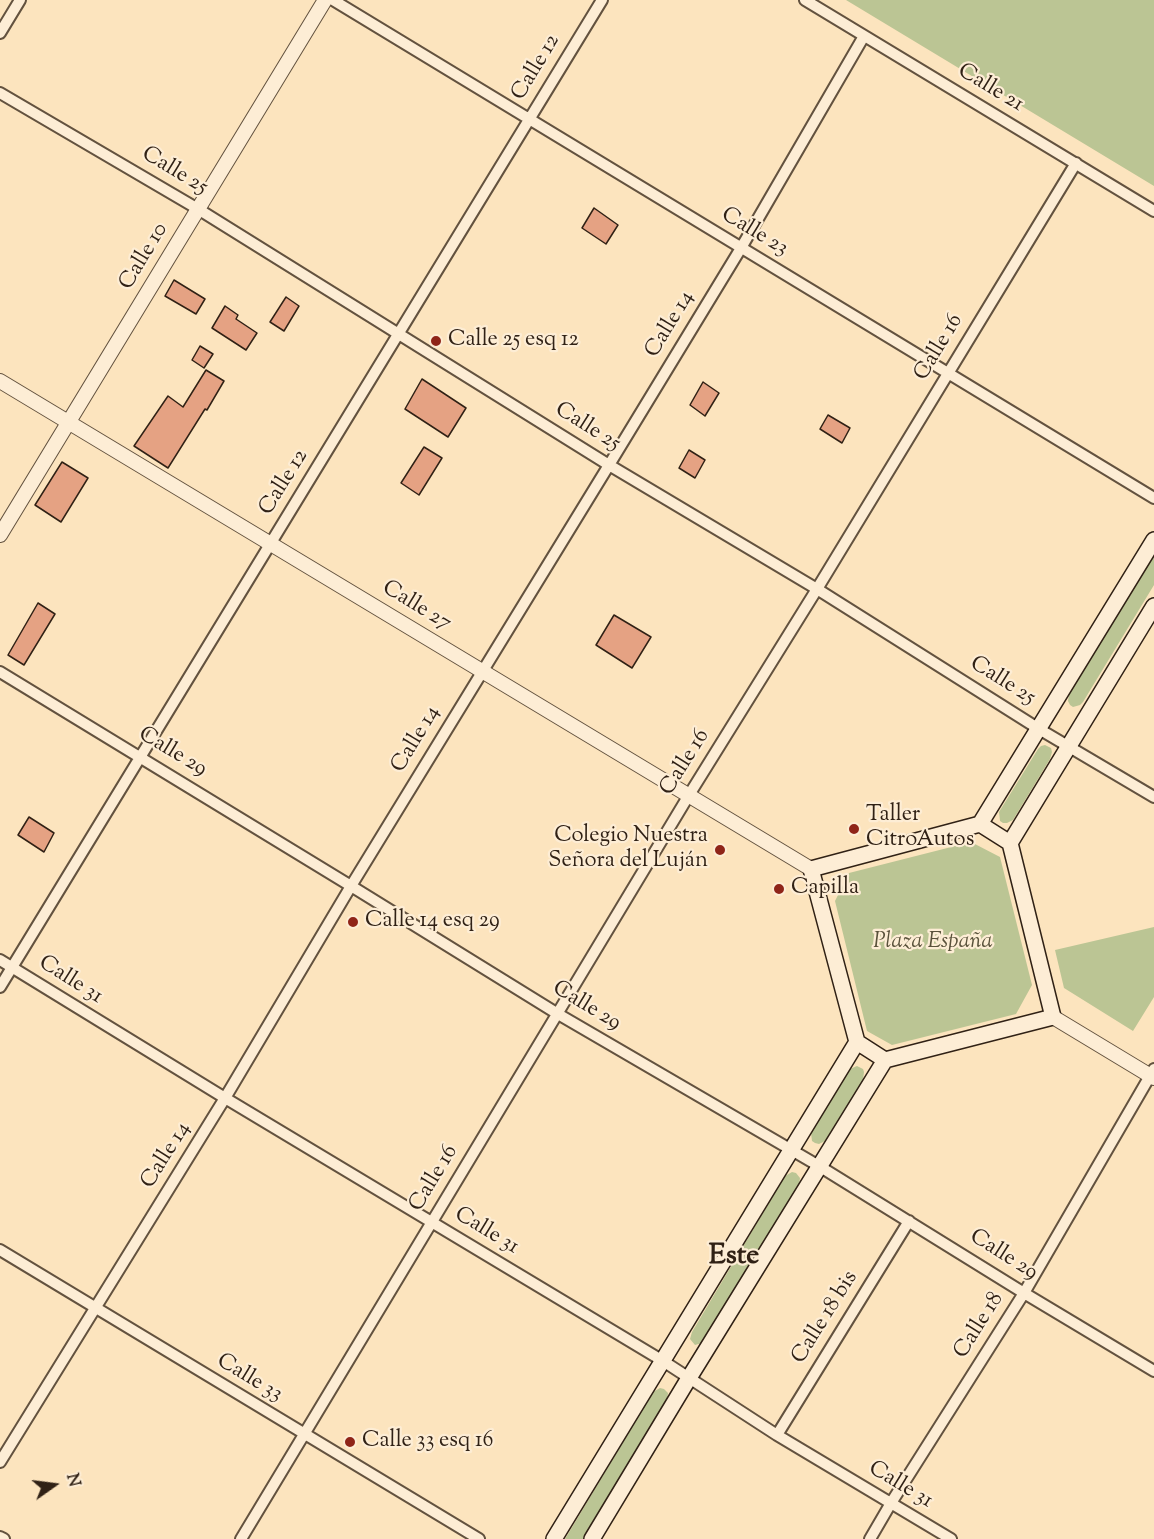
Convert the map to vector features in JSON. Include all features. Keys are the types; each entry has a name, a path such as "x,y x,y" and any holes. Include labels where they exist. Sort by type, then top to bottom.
{"main road":[{"path":"885,1060 857,1042 811,869 980,824 1154,540"},
{"path":"1010,843 1154,606"},
{"path":"592,1539 885,1060 1053,1017 1010,843 980,824"},
{"path":"554,1539 857,1042"}],"street":[{"path":"0,33 20,0"},
{"name":"Calle 10","path":"0,535 325,0"},
{"name":"Calle 23","path":"333,0 1154,498"},
{"name":"Calle 12","path":"0,987 602,0"},
{"name":"Calle 21","path":"805,0 1154,211"},
{"name":"Calle 14","path":"0,1462 225,1098 351,885 741,248 864,36"},
{"name":"Calle 25","path":"0,93 198,209 609,465 817,589 1039,729 1154,797"},
{"name":"Calle 16","path":"241,1539 689,795 1076,163"},
{"name":"Calle 27","path":"0,381 811,869"},
{"name":"Calle 29","path":"0,672 351,885 558,1014 792,1149 1154,1371"},
{"name":"Calle 31","path":"0,960 663,1361 777,1435 951,1539"},
{"path":"1053,1017 1153,1074"},
{"name":"Calle 18","path":"870,1539 1024,1293 1153,1074"},
{"name":"Calle 18 bis","path":"777,1435 909,1221"},
{"name":"Calle 33","path":"0,1250 479,1539"}],"green space":[{"path":"846,0 1154,0 1154,186"},
{"path":"1154,553 1154,585 1083,702 1073,707 1068,701 1069,694"},
{"path":"1045,745 1051,748 1050,759 1013,820 1003,823 1000,821 999,812 1038,749"},
{"name":"Plaza España","path":"971,842 1000,857 1032,985 1016,1014 892,1045 867,1031 835,901 849,873"},
{"path":"1154,927 1154,997 1133,1031 1064,988 1055,950"},
{"path":"857,1066 863,1069 863,1080 825,1141 815,1143 812,1141 811,1133 850,1069"},
{"path":"792,1172 800,1178 799,1185 705,1340 695,1345 690,1339 692,1332 785,1176"},
{"path":"660,1388 668,1393 667,1401 583,1539 565,1539 653,1392"}],"building":[{"path":"594,208 618,225 606,244 582,228"},
{"path":"174,280 205,299 196,314 165,296"},
{"path":"286,297 299,306 284,331 270,322"},
{"path":"225,306 238,315 236,319 257,333 246,350 212,328"},
{"path":"200,346 213,354 204,368 192,360"},
{"path":"206,370 224,381 168,468 134,446 168,396 183,407"},
{"path":"422,379 466,408 448,437 405,409"},
{"path":"703,382 719,393 705,416 690,405"},
{"path":"828,415 850,428 842,443 820,429"},
{"path":"424,447 442,458 419,495 401,483"},
{"path":"689,450 705,460 695,478 679,468"},
{"path":"62,462 88,478 61,522 35,505"},
{"path":"38,603 55,614 24,665 8,655"},
{"path":"614,615 651,637 632,668 596,645"},
{"path":"29,817 54,833 44,852 18,835"}],"place":[{"name":"Calle 25 esq 12","path":"436,341"},
{"name":"Taller CitroAutos","path":"854,829"},
{"name":"Colegio Nuestra Señora del Luján","path":"720,850"},
{"name":"Capilla","path":"779,889"},
{"name":"Calle 14 esq 29","path":"353,922"},
{"name":"Calle 33 esq 16","path":"350,1442"}],"district":[{"name":"Este","path":"734,1258"}]}
